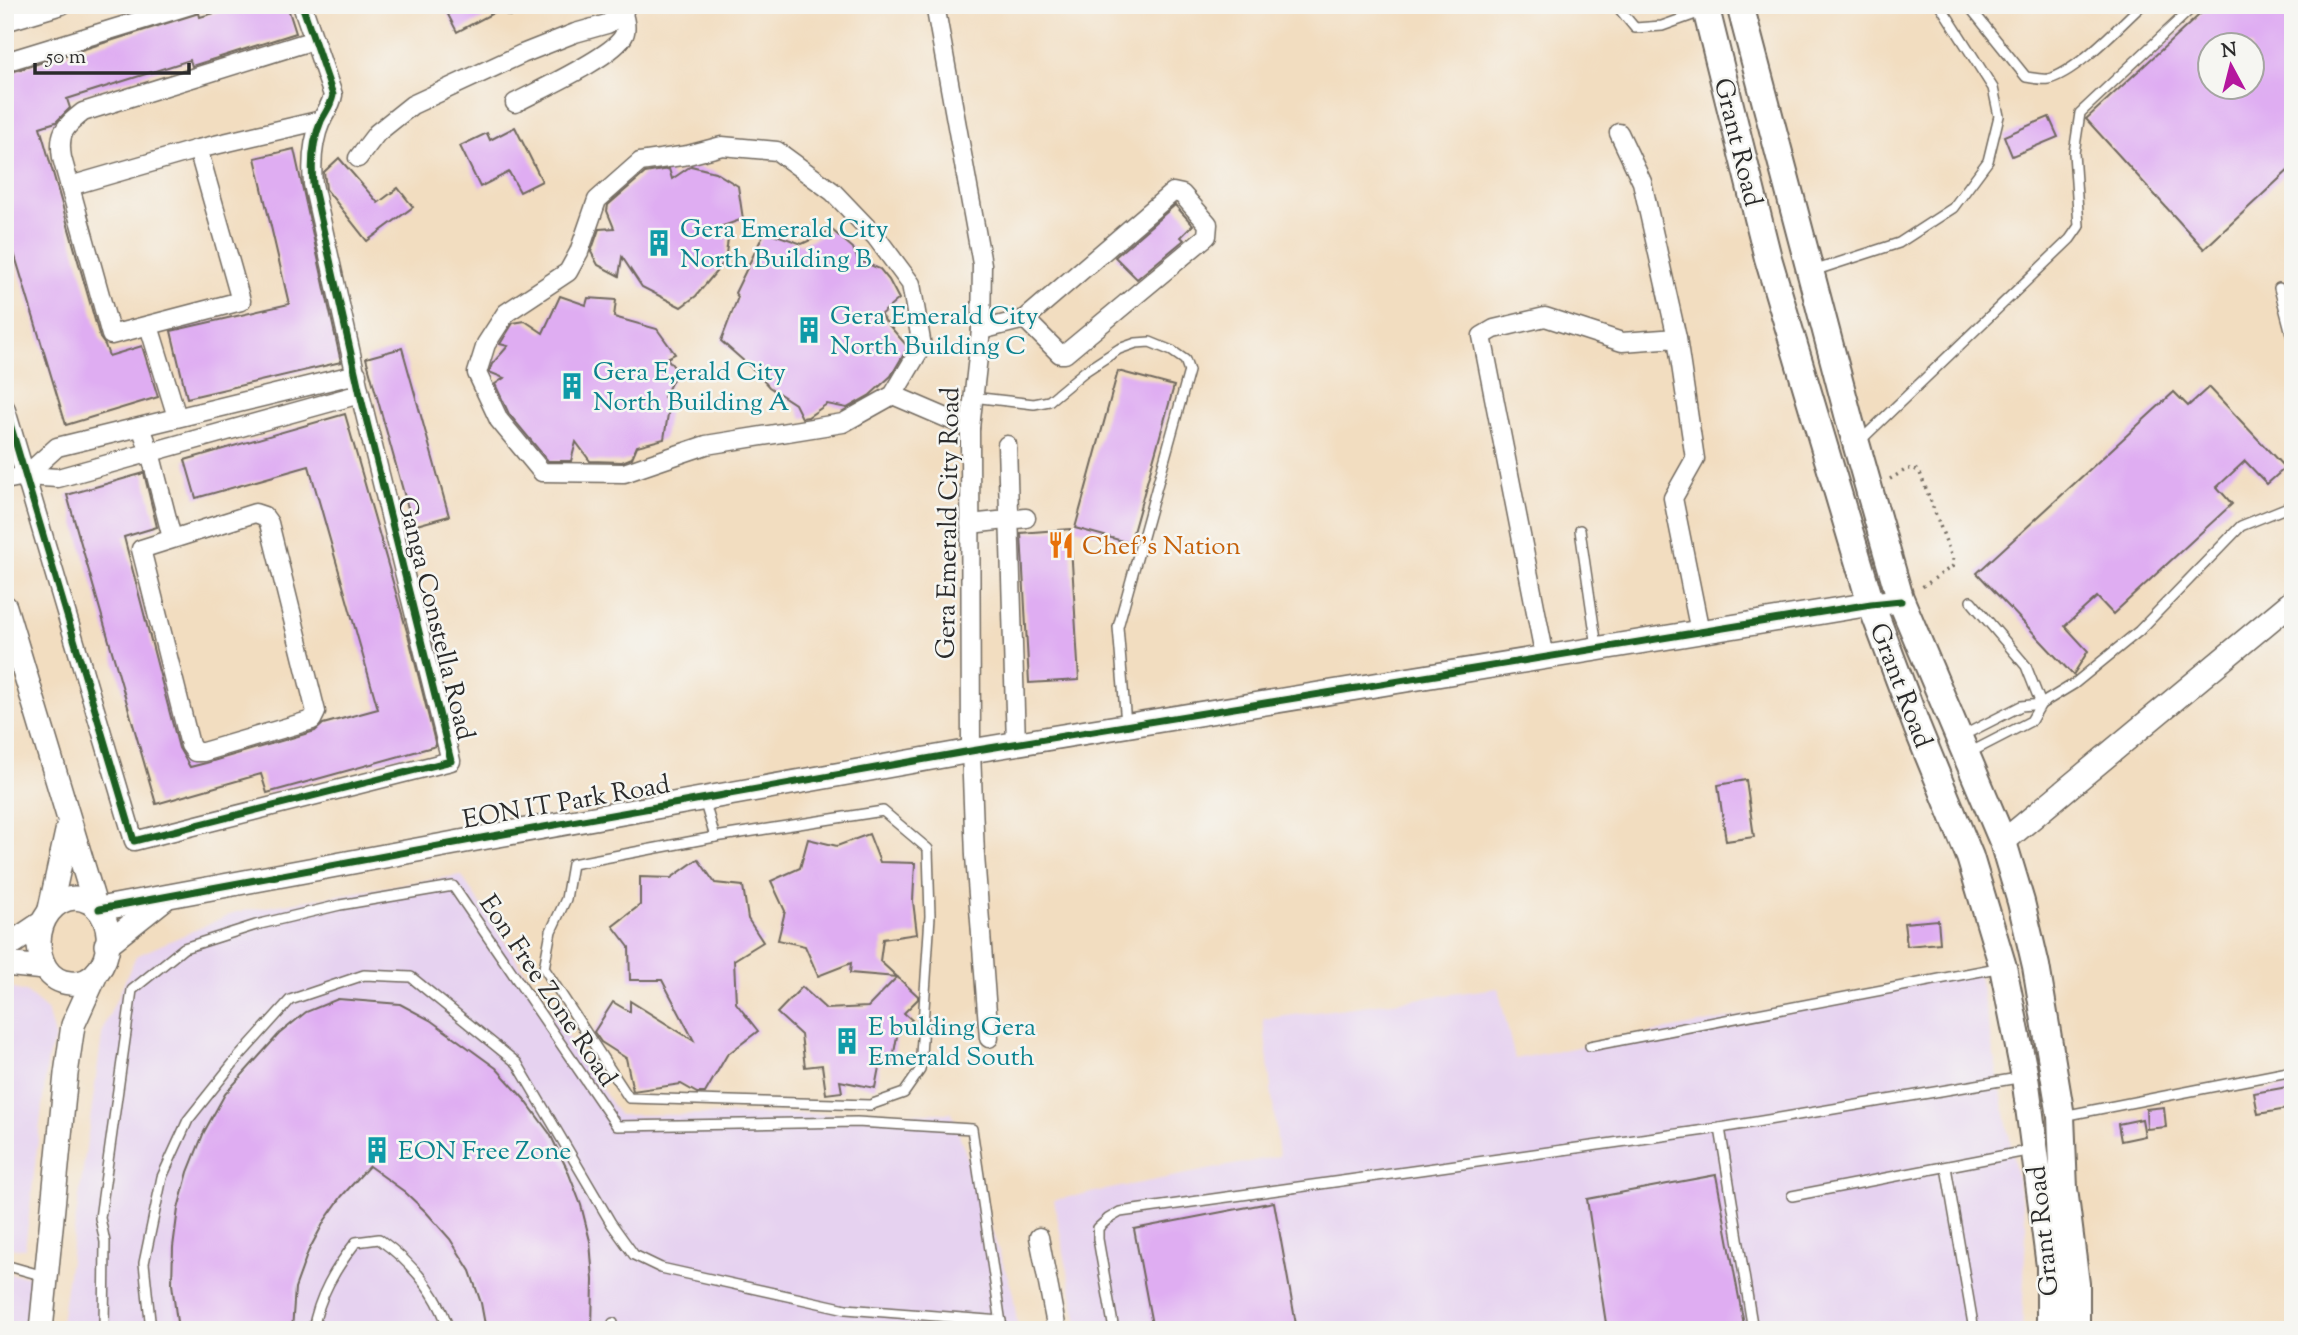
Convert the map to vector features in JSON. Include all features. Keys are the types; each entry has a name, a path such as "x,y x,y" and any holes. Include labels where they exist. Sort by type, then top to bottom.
{"main road":[{"name":"Grant Road","path":"1740,5 1856,444 1901,601 2003,842 2021,902 2036,966 2061,1116 2064,1189 2076,1284 2076,1330"},
{"name":"Grant Road","path":"1705,8 1768,258 1871,604 1970,857 2003,967 2025,1077 2050,1266 2050,1330"}],"street":[{"path":"5,22 62,5"},
{"path":"5,62 191,5"},
{"name":"Ganga Constella Road","path":"5,407 134,841 451,761 360,394 313,184 311,159 322,120 330,108 332,95 302,5"},
{"name":"Gera Emerald City Road","path":"935,5 982,264 981,330 970,428 971,751 975,856 989,1038"},
{"path":"515,103 597,60 622,40 626,32 624,9"},
{"path":"358,158 377,133 412,105 522,54 575,33 607,24 624,9"},
{"path":"198,149 241,302 111,335 70,186 60,142 62,132 83,112 314,40"},
{"path":"70,186 198,149 322,120"},
{"path":"1619,133 1642,182 1677,338 1695,459 1673,498 1700,632"},
{"path":"722,146 777,151 833,192 876,237 911,284 922,346 893,395 844,424 706,445 624,473 542,472 499,420 477,373 486,344 506,313 568,272 579,252 597,200 640,162 688,155 722,146"},
{"path":"981,330 1025,319 1173,192 1182,194 1208,225 1207,236 1065,354 1060,354 1025,319"},
{"path":"1545,657 1482,336 1494,329 1545,317 1622,342 1677,338"},
{"path":"149,326 177,417"},
{"path":"25,476 57,447 357,374"},
{"path":"5,480 25,476 58,478 360,394"},
{"path":"893,395 970,428"},
{"path":"141,427 172,538"},
{"path":"1007,445 1018,519 1017,744"},
{"path":"255,513 264,516 315,703 316,712 312,720 203,752 195,752 190,746 141,549 172,538 255,513"},
{"path":"970,524 1018,519"},
{"name":"EON IT Park Road","path":"97,907 971,751 1901,601"},
{"path":"2003,842 2293,601"},
{"path":"5,607 69,822 97,907 107,924 105,958 73,1025 40,1330"},
{"path":"69,822 39,952 73,1025"},
{"path":"106,945 170,895"},
{"path":"5,948 69,899 80,899 97,907"},
{"path":"5,964 50,973 67,983 78,983 97,972"},
{"path":"1039,1237 1057,1330"}],"lane":[{"path":"1616,5 1635,29 1662,26 1705,8"},
{"path":"1810,272 1899,243 1952,208 1988,161 1999,116 1993,89 1940,5"},
{"path":"1968,5 2026,77 2047,79 2064,72 2103,42 2143,5"},
{"path":"1856,444 2070,239 2079,226 2074,153 2080,113 2195,5"},
{"path":"2279,288 2293,341"},
{"path":"972,397 1034,404 1049,401 1084,372 1119,349 1136,343 1150,342 1185,360 1189,371 1118,627 1127,726"},
{"path":"1962,746 2021,706 2041,704 2074,684 2139,631 2241,526 2288,507"},
{"path":"1580,530 1597,649"},
{"path":"1971,601 2026,666 2041,704"},
{"path":"1962,746 2031,721 2041,704"},
{"path":"703,798 715,837"},
{"path":"883,811 928,849 929,916 920,1070 904,1093 870,1105 629,1098 544,968 551,931 566,899 572,864 715,837 883,811"},
{"name":"Eon Free Zone Road","path":"104,1330 105,1242 100,1218 132,990 184,948 256,925 340,905 453,886 617,1126 857,1122 972,1129 1001,1325 846,1309 661,1268 634,1255 611,1223 517,1063 411,977 364,975 290,1000 188,1119 162,1177 144,1263 151,1330"},
{"path":"1590,1045 2003,967"},
{"path":"2061,1116 2293,1071"},
{"path":"1114,1330 1098,1228 1120,1212 1720,1128 2025,1077"},
{"path":"1720,1128 1754,1330"},
{"path":"1791,1196 2034,1150"},
{"path":"1946,1167 1974,1330"},
{"path":"313,1330 325,1289 338,1264 356,1242 379,1239 419,1274 435,1297 449,1330"},
{"path":"5,1265 46,1277"}],"path":[{"path":"1892,478 1908,470 1915,469 1920,473 1953,560 1953,566 1927,584"}],"shaded area":[{"name":"EON Free Zone","path":"461,875 619,1115 952,1113 1013,1293 1018,1330 60,1330 103,1029 136,956 236,912"},
{"path":"1978,971 2026,1225 2022,1330 1079,1330 1054,1200 1279,1156 1263,1019 1498,988 1515,1059"},
{"path":"5,987 26,992 47,1010 55,1040 48,1057 25,1249 5,1248"},
{"path":"5,1274 46,1277 36,1330 5,1330"}],"building":[{"path":"243,5 287,5 296,33 192,66 190,60 67,99 70,108 56,122 40,127 100,338 109,356 142,346 158,397 66,425 5,223 5,74 199,13 200,17"},
{"path":"443,5 500,5 501,9 457,32"},
{"path":"2210,5 2293,5 2293,166 2204,249 2086,119"},
{"path":"2049,117 2058,137 2012,156 2004,136"},
{"path":"515,127 542,181 520,192 509,172 480,187 460,146 487,133 490,140"},
{"path":"294,149 341,362 187,398 171,331 289,304 255,158"},
{"path":"339,158 378,203 398,188 413,207 367,241 326,189 324,172"},
{"name":"Gera Emerald City North Building B","path":"691,166 715,172 738,186 743,219 720,227 728,239 725,261 696,296 681,307 642,287 622,257 619,276 598,265 591,252 599,229 614,228 607,211 608,205 645,173 669,169 672,179"},
{"path":"1175,205 1193,225 1181,237 1184,240 1137,279 1115,257"},
{"name":"Gera Emerald City North Building C","path":"832,230 853,248 858,260 880,269 889,280 899,299 880,315 908,347 891,376 870,395 847,408 827,404 802,418 795,404 769,387 721,341 738,297 735,293 765,231 802,244"},
{"name":"Gera E,erald City North Building A","path":"560,296 586,305 588,298 616,300 614,317 657,329 675,354 667,358 677,371 664,397 670,402 664,439 637,446 632,458 622,462 590,461 576,442 571,461 548,461 509,414 495,384 504,378 489,372 492,364 508,346 500,344 513,323 525,321 543,333"},
{"path":"402,348 449,516 413,526 366,358"},
{"path":"1118,371 1174,386 1130,543 1075,528"},
{"path":"2209,387 2285,468 2267,484 2245,461 2217,487 2232,504 2113,614 2097,597 2065,626 2088,651 2073,675 1977,573 2174,392 2188,406"},
{"path":"345,414 410,642 436,746 267,793 261,774 156,804 67,495 144,473 157,527 124,537 179,748 190,767 206,763 315,731 323,724 378,709 309,466 196,498 185,460"},
{"path":"1070,529 1079,680 1029,683 1021,533"},
{"path":"1746,780 1754,837 1726,841 1718,785"},
{"path":"869,834 880,862 915,863 913,901 917,934 883,939 880,961 918,996 918,999 904,1013 912,1020 897,1036 892,1064 880,1062 875,1088 840,1081 842,1092 826,1094 822,1065 805,1067 801,1035 777,1013 802,987 826,1009 868,1007 897,977 850,973 851,963 818,976 805,946 778,940 785,911 771,881 800,868 808,839 837,846"},
{"path":"698,859 715,883 743,886 748,919 763,942 734,960 736,1003 758,1031 727,1055 705,1093 697,1093 681,1084 633,1091 626,1058 601,1042 594,1032 613,1002 630,1012 630,1001 694,1041 662,980 630,980 629,947 613,926 640,905 640,877 671,878"},
{"path":"1938,920 1940,943 1907,946 1904,923"},
{"name":"EON Free Zone","path":"338,999 400,1004 430,1020 496,1068 525,1100 550,1134 581,1205 590,1241 593,1280 592,1330 486,1330 481,1303 470,1271 450,1239 405,1192 369,1166 342,1196 308,1252 295,1288 292,1330 178,1330 172,1284 173,1247 178,1209 188,1172 204,1132 225,1094 279,1034 306,1012"},
{"path":"2293,1086 2293,1108 2258,1114 2254,1093"},
{"path":"2164,1107 2166,1127 2147,1129 2146,1109"},
{"path":"2142,1119 2145,1136 2121,1141 2118,1124"},
{"path":"1716,1175 1745,1330 1607,1330 1587,1199"},
{"path":"1274,1202 1297,1330 1153,1330 1134,1229"}],"cycle path":[{"path":"5,407 134,841 451,761 360,394 313,184 314,144 333,95 302,5"},
{"path":"99,909 971,751 1901,601"}],"place":[{"name":"Gera Emerald City North Building B","path":"659,243"},
{"name":"Gera Emerald City North Building C","path":"809,330"},
{"name":"Gera E,erald City North Building A","path":"572,386"},
{"name":"Chef’s Nation","path":"1061,545"},
{"name":"E bulding Gera Emerald South","path":"847,1041"},
{"name":"EON Free Zone","path":"377,1150"}]}
